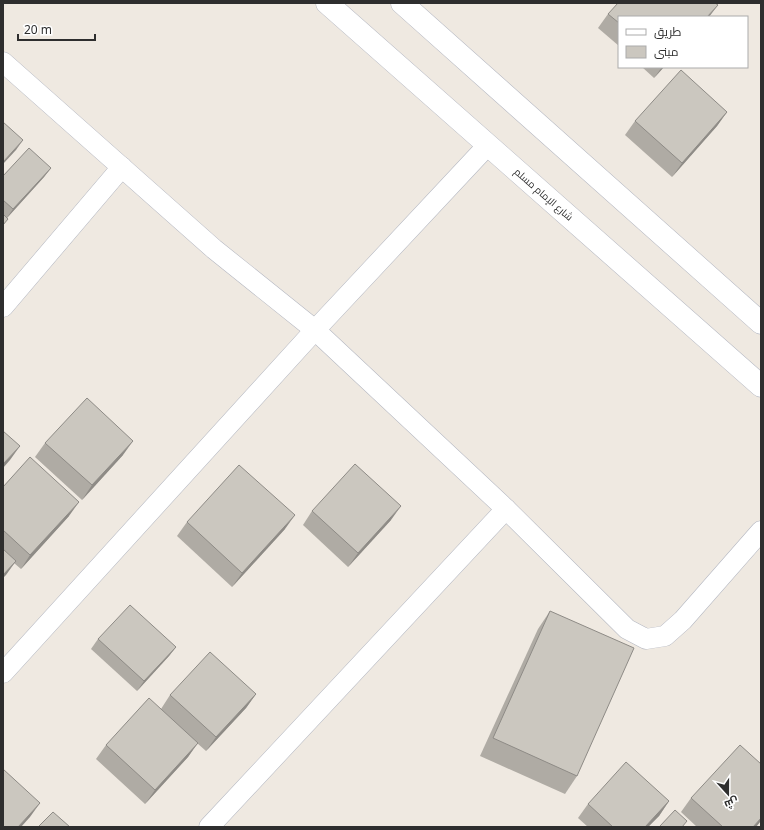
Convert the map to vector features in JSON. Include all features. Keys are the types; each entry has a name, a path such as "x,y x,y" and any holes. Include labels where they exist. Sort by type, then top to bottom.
{"main road":[{"name":"شارع الإمام مسلم","path":"327,3 761,386"},
{"path":"402,3 760,319"}],"street":[{"path":"3,62 214,249 315,330 506,509 627,629 646,639 665,636 683,620 761,532"},
{"path":"3,673 315,330 488,145"},
{"path":"3,307 122,167"},
{"path":"209,827 506,509"}],"building":[{"path":"618,3 715,3 718,5 708,16 618,16 618,22 608,14"},
{"path":"681,70 727,112 682,163 635,121"},
{"path":"3,122 23,140 3,162"},
{"path":"29,148 51,168 13,209 3,200 3,176"},
{"path":"3,214 8,219 3,225"},
{"path":"87,398 133,441 92,485 45,443"},
{"path":"3,431 20,446 3,464"},
{"path":"30,457 79,502 30,555 3,530 3,487"},
{"path":"355,464 401,506 358,553 312,511"},
{"path":"239,465 295,515 242,573 187,522"},
{"path":"3,549 16,561 3,575"},
{"path":"130,605 176,647 144,681 98,639"},
{"path":"550,611 634,648 577,776 493,738"},
{"path":"210,652 256,694 216,737 170,695"},
{"path":"149,698 198,743 155,790 106,745"},
{"path":"740,745 761,764 761,818 753,827 723,827 691,798"},
{"path":"626,762 669,801 645,827 613,827 588,804"},
{"path":"3,769 40,803 18,827 3,827"},
{"path":"675,810 687,821 682,827 661,827 660,826"},
{"path":"53,812 70,827 38,827"}]}
